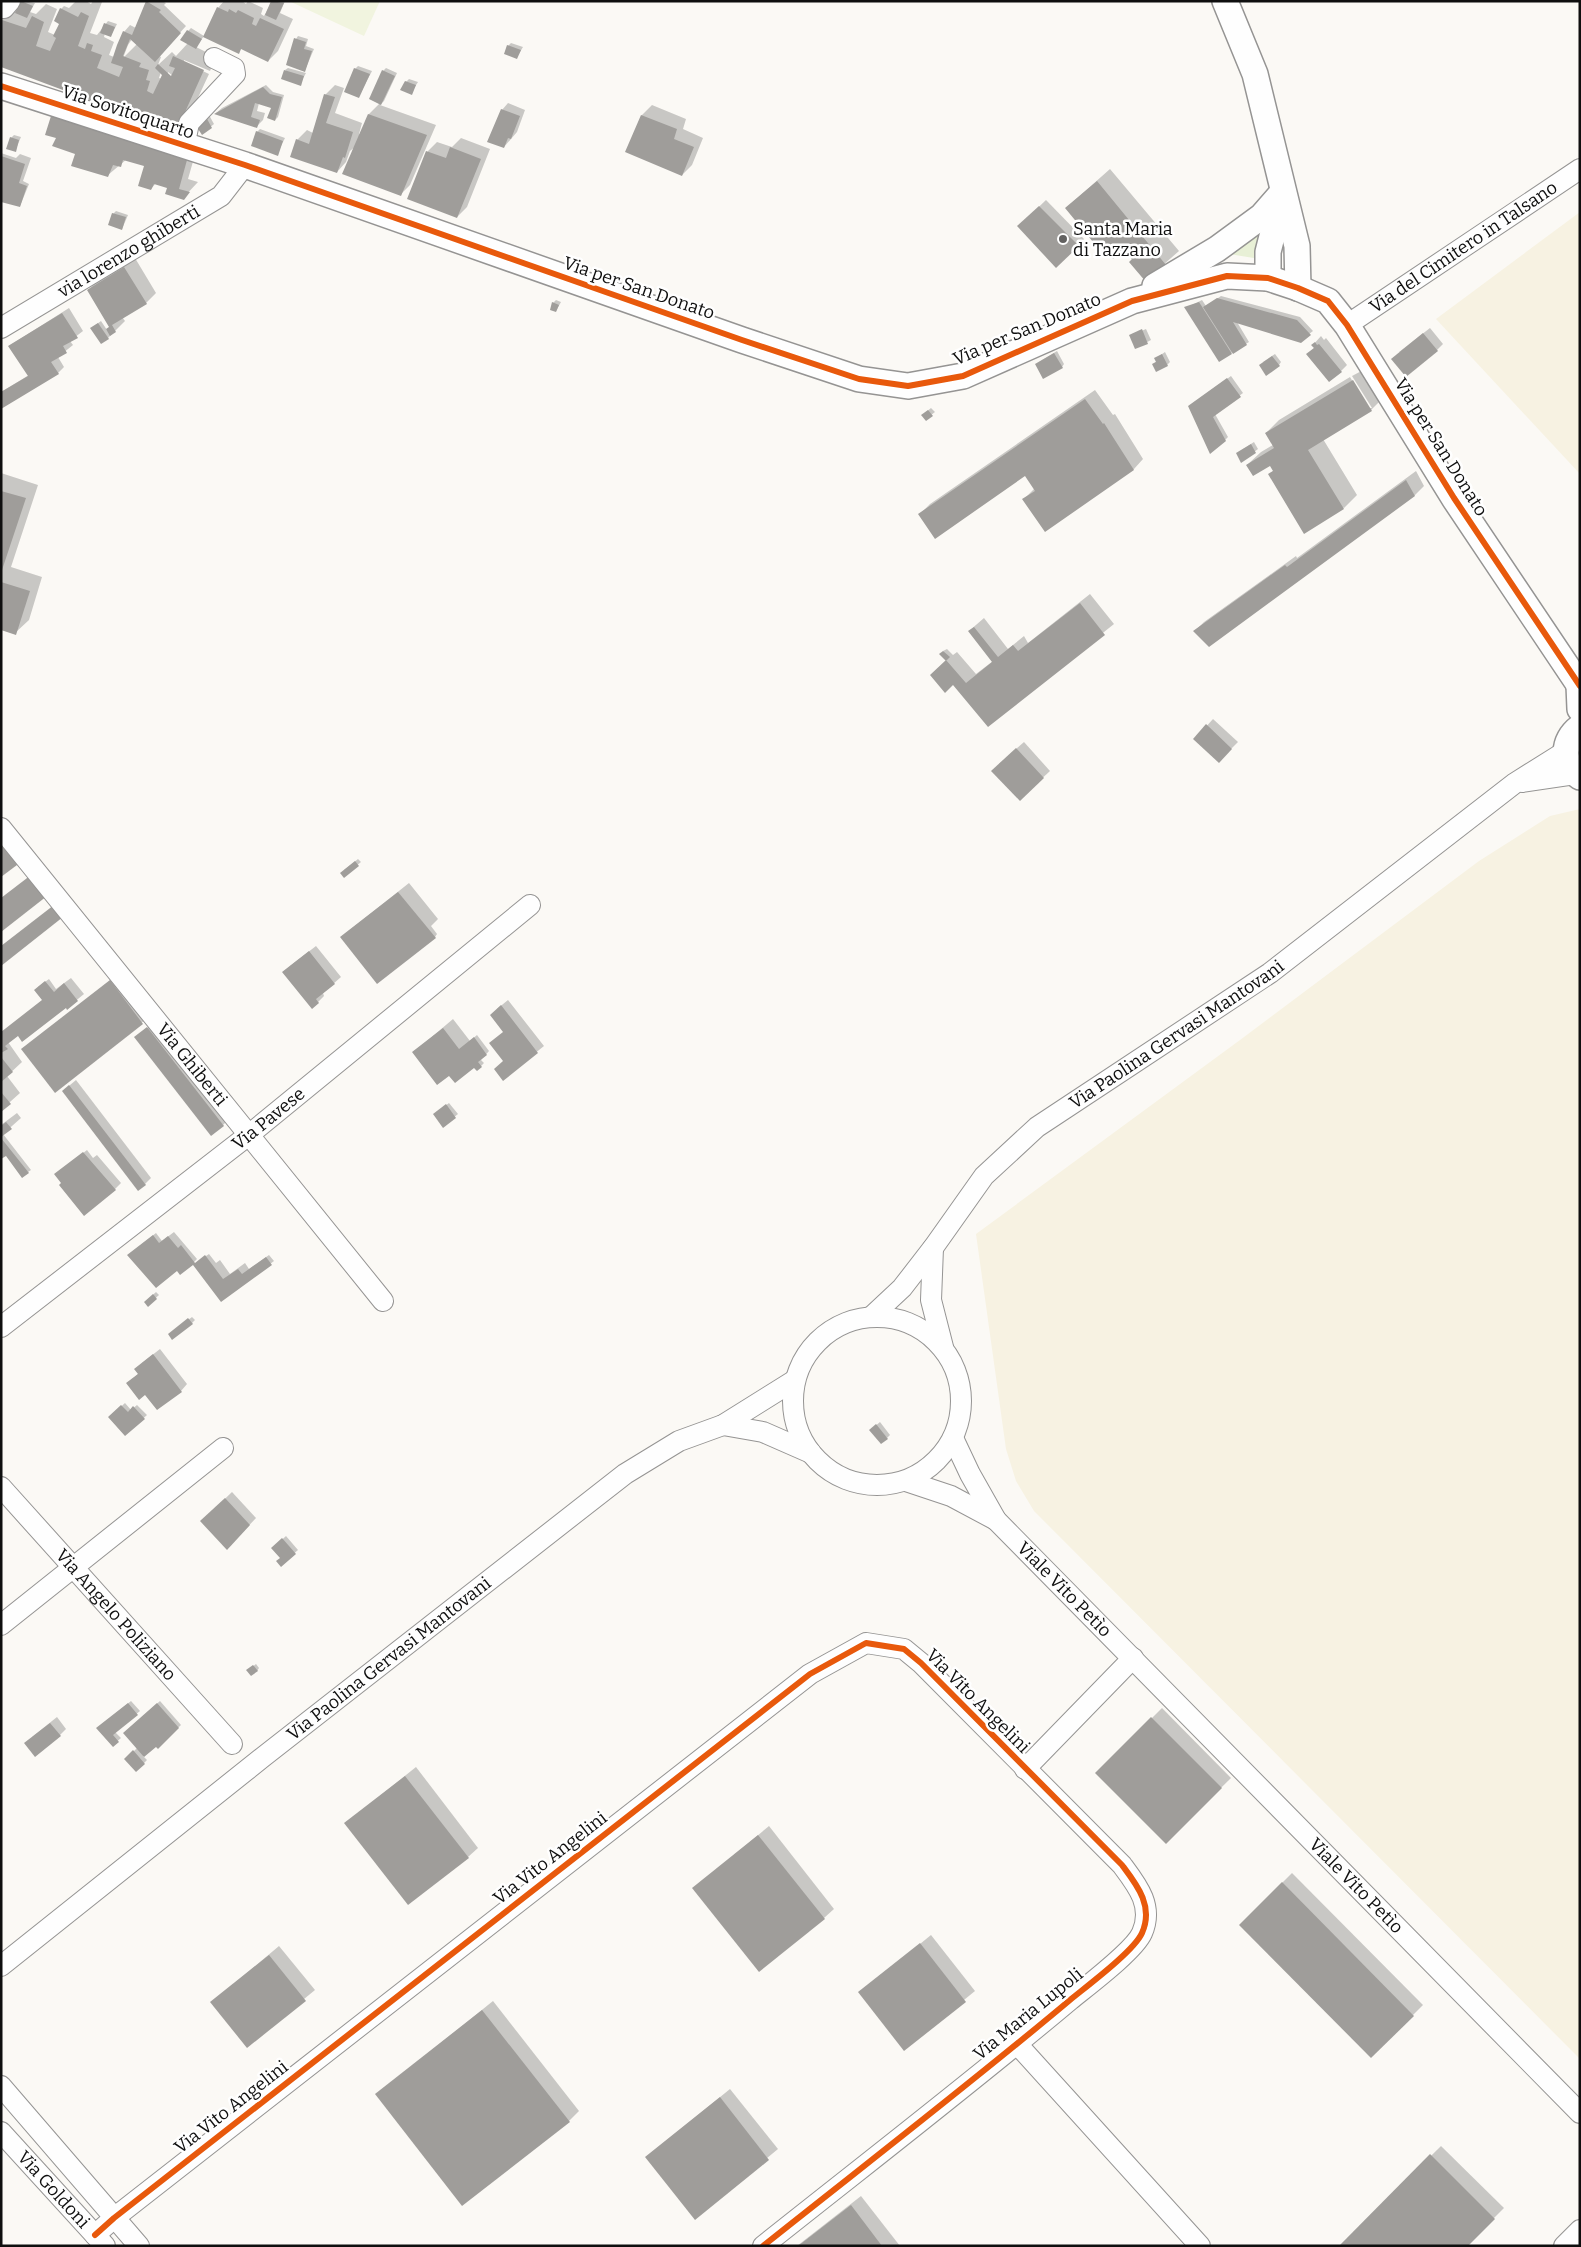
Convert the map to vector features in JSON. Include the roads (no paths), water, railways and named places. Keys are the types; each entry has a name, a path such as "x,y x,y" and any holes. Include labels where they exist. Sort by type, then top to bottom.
{"street":[{"path":"1,8 4,8 10,1"},
{"path":"1225,1 1255,74 1297,246 1298,288"},
{"path":"184,146 189,123 236,74 234,68 214,58"},
{"name":"Via Sovitoquarto","path":"1,86 245,165"},
{"name":"Via per San Donato","path":"245,165 859,379 908,386 963,376 1132,301 1227,276 1268,278 1298,288 1328,301 1347,325 1579,694"},
{"name":"via lorenzo ghiberti","path":"1,328 220,196 245,165"},
{"name":"Via del Cimitero in Talsano","path":"1347,325 1580,169"},
{"path":"1268,278 1268,252 1283,192"},
{"path":"1132,301 1217,249 1262,216 1283,192"},
{"path":"1578,775 1567,760 1566,751 1567,741 1580,726"},
{"name":"Via Paolina Gervasi Mantovani","path":"871,1317 902,1288 984,1176 1038,1127 1270,973 1515,783 1566,751"},
{"name":"Via Paolina Gervasi Mantovani","path":"1515,783 1578,775"},
{"name":"Via Ghiberti","path":"1,828 383,1301"},
{"name":"Via Pavese","path":"1,1327 250,1134 530,905"},
{"path":"933,1248 931,1300 942,1347"},
{"path":"871,1317 897,1319 925,1331 942,1347 955,1368 961,1391 961,1416 953,1438 941,1457 925,1471 906,1481 885,1485 864,1484 844,1479 826,1468 811,1453 801,1437 794,1418 793,1399 795,1380 806,1356 823,1336 846,1322 871,1317"},
{"name":"Via Paolina Gervasi Mantovani","path":"1,1966 263,1757 625,1474 679,1441 723,1425 795,1380"},
{"path":"723,1425 763,1432 811,1453"},
{"path":"953,1438 970,1474 996,1520"},
{"path":"1,1625 75,1568 223,1448"},
{"path":"906,1481 951,1496 996,1520"},
{"name":"Via Angelo Poliziano","path":"1,1488 232,1744"},
{"name":"Viale Vito Petìo","path":"996,1520 1580,2113"},
{"name":"Via Vito Angelini","path":"100,2241 114,2218 810,1674 866,1643 904,1649 921,1663 1025,1769"},
{"path":"1025,1769 1133,1658"},
{"name":"Via Maria Lupoli","path":"763,2246 1017,2044 1124,1954 1142,1933 1146,1906 1138,1886 1122,1865 1025,1769"},
{"path":"1017,2044 1200,2246"},
{"path":"1,2086 139,2246"},
{"name":"Via Goldoni","path":"1,2132 100,2241"},
{"path":"1564,2246 1580,2230"}],"place":[{"name":"Santa Maria di Tazzano","path":"1063,239"}]}
